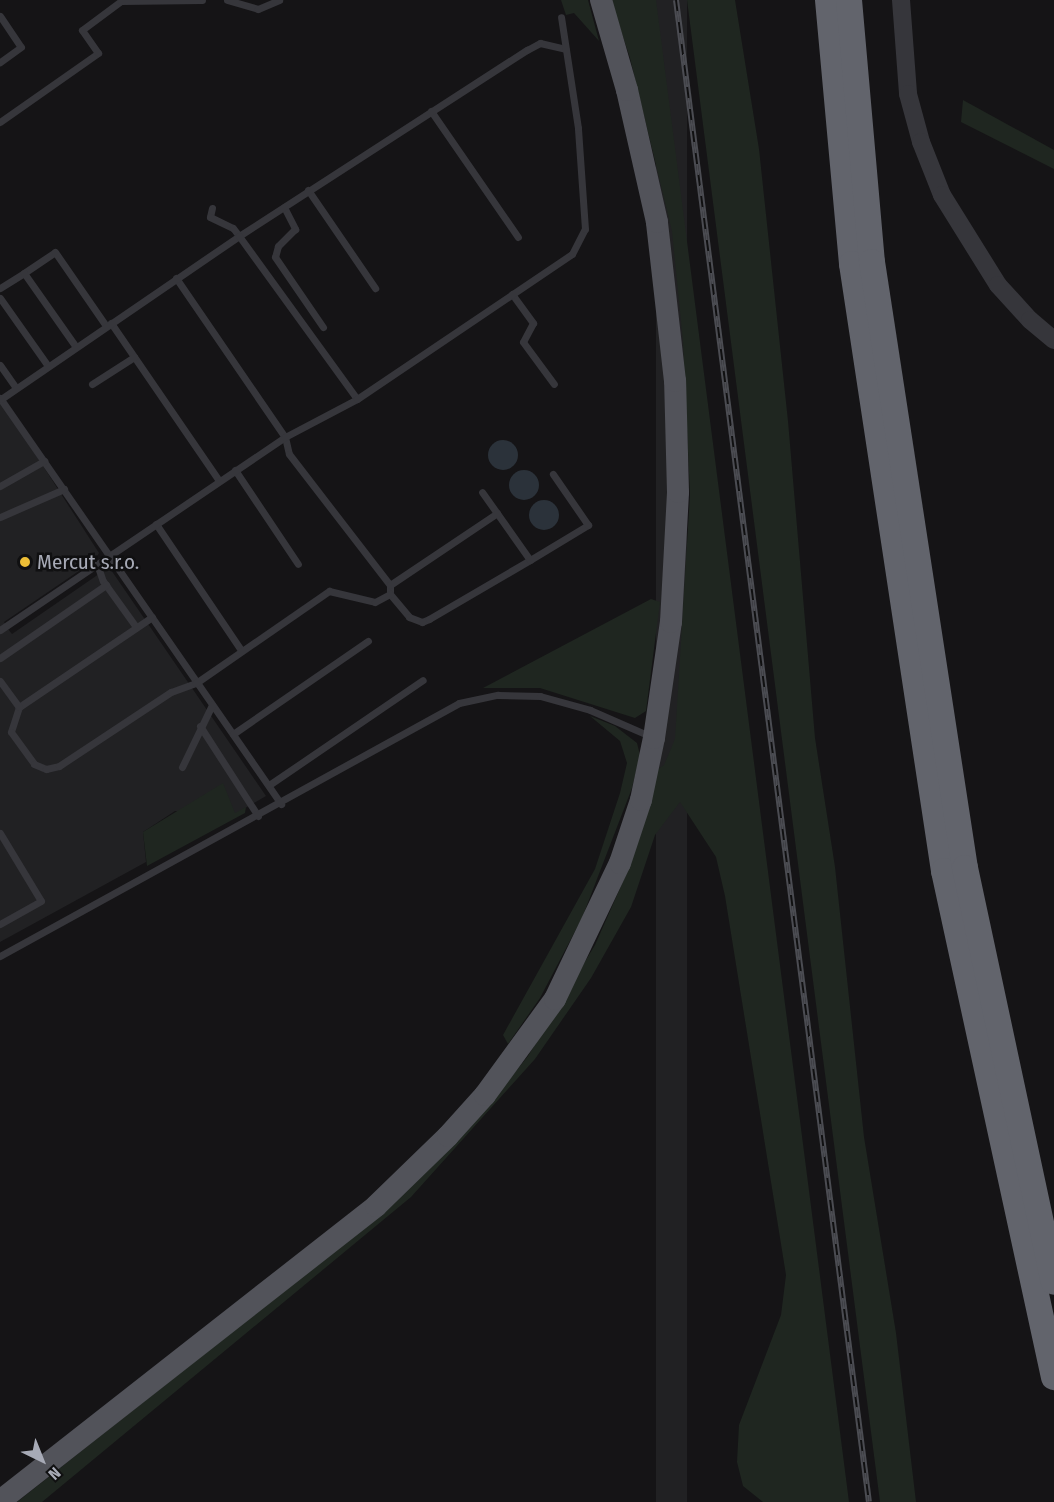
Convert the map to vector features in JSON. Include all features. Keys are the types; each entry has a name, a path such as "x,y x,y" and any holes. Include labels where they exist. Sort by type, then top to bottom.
{"highway":[{"path":"828,0 852,264 944,872 1054,1377"},
{"path":"849,0 872,262 965,868 1054,1282"}],"main road":[{"path":"0,1501 376,1206 485,1095 555,999 582,947 620,863 641,800 654,738 676,556 675,381 657,222 627,90 601,0"}],"street":[{"path":"902,0 908,94 921,142 942,195 998,285 1030,320 1054,340"}],"lane":[{"path":"0,122 98,53 82,30 121,1 202,0"},
{"path":"227,0 258,9 279,0"},
{"path":"0,16 21,47 0,62"},
{"path":"0,630 285,437 357,399 572,254 585,230 578,128 561,17"},
{"path":"281,804 0,398 308,190 535,45 565,49"},
{"path":"431,111 518,237"},
{"path":"308,190 375,288"},
{"path":"284,207 295,229 278,246 275,257 323,327"},
{"path":"212,208 210,217 233,228 357,399"},
{"path":"0,288 55,252 134,357 219,481"},
{"path":"24,273 76,347"},
{"path":"176,278 285,437 289,454 390,585 390,594 405,615 422,622 588,525 553,474"},
{"path":"512,294 533,323 523,342 554,384"},
{"path":"0,298 48,366"},
{"path":"92,384 134,357"},
{"path":"0,365 16,388"},
{"path":"0,486 44,461"},
{"path":"235,470 298,564"},
{"path":"0,517 64,489"},
{"path":"482,492 530,560"},
{"path":"390,585 496,513"},
{"path":"156,524 241,650"},
{"path":"97,564 106,585 136,627"},
{"path":"0,658 106,585"},
{"path":"152,617 19,707 11,732 34,764 46,769 59,766 171,692 196,683 328,591 375,602 390,594"},
{"path":"233,735 368,641"},
{"path":"269,786 423,680"},
{"path":"0,681 19,707"},
{"path":"0,956 281,804 459,703 498,695 568,702 654,738"},
{"path":"182,767 212,705"},
{"path":"200,726 258,816"},
{"path":"0,924 41,901 1,838"}],"shaded area":[{"path":"561,0 588,0 599,41 574,13 566,15"},
{"path":"611,0 656,0 849,1502 763,1502 743,1486 737,1462 739,1425 781,1315 786,1275 725,896 716,857 680,802 655,835 631,907 591,978 535,1059 411,1197 42,1502 17,1502 259,1311 480,1116 528,1056 595,945 629,868 658,769 664,765 675,739 690,495 683,341 672,231 630,58"},
{"path":"656,0 687,0 687,1502 656,1502"},
{"path":"687,0 735,0 759,149 788,421 815,738 835,867 864,1137 896,1333 916,1502 880,1502"},
{"path":"963,100 1054,150 1054,169 961,122"},
{"path":"0,399 99,553 95,560 4,622 8,629 12,634 109,567 266,796 235,814 175,811 143,832 146,862 0,942"},
{"path":"503,440 514,444 518,455 514,466 503,470 492,466 488,455 492,444"},
{"path":"524,470 535,474 539,485 535,496 524,500 513,496 509,485 513,474"},
{"path":"544,500 555,504 559,515 555,526 544,530 533,526 529,515 533,504"},
{"path":"651,599 660,602 646,711 635,718 540,688 483,688"},
{"path":"590,716 615,726 637,743 640,755 632,788 582,918 540,998 508,1044 503,1035 595,869 620,793 627,763 620,741"},
{"path":"223,783 235,813 246,807 245,813 147,866 143,832"}],"railway":[{"path":"676,0 869,1502"}],"place":[{"name":"Mercut s.r.o.","path":"25,562"}]}
